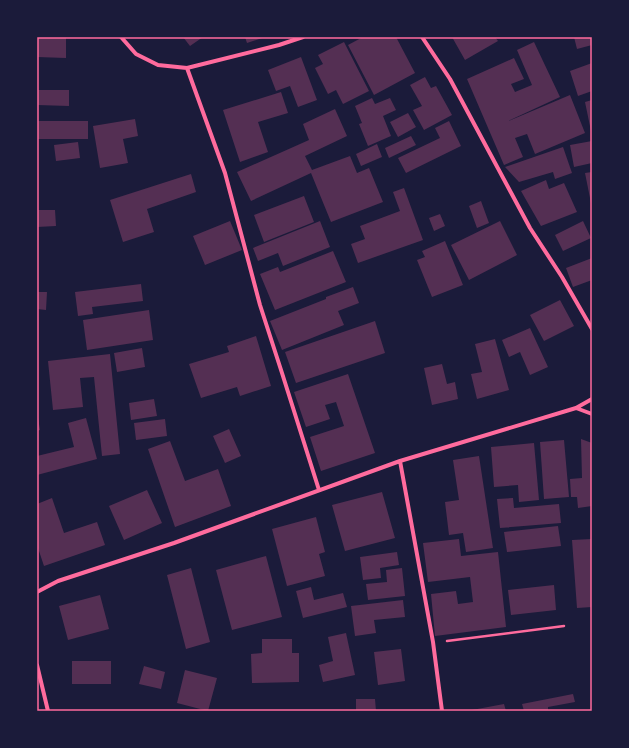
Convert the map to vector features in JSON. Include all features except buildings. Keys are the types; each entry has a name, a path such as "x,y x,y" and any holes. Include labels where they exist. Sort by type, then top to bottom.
{"street":[{"path":"120,37 136,54 158,65 187,68 279,45 302,37"},
{"path":"422,37 450,79 530,228 562,277 592,329"},
{"path":"187,68 225,173 260,305 319,490"},
{"path":"37,592 58,581 174,543 400,461 576,408 592,398"},
{"path":"576,408 592,414"},
{"path":"400,461 433,642 442,711"},
{"path":"37,665 48,711"}],"path":[{"path":"433,642 564,626"}]}
